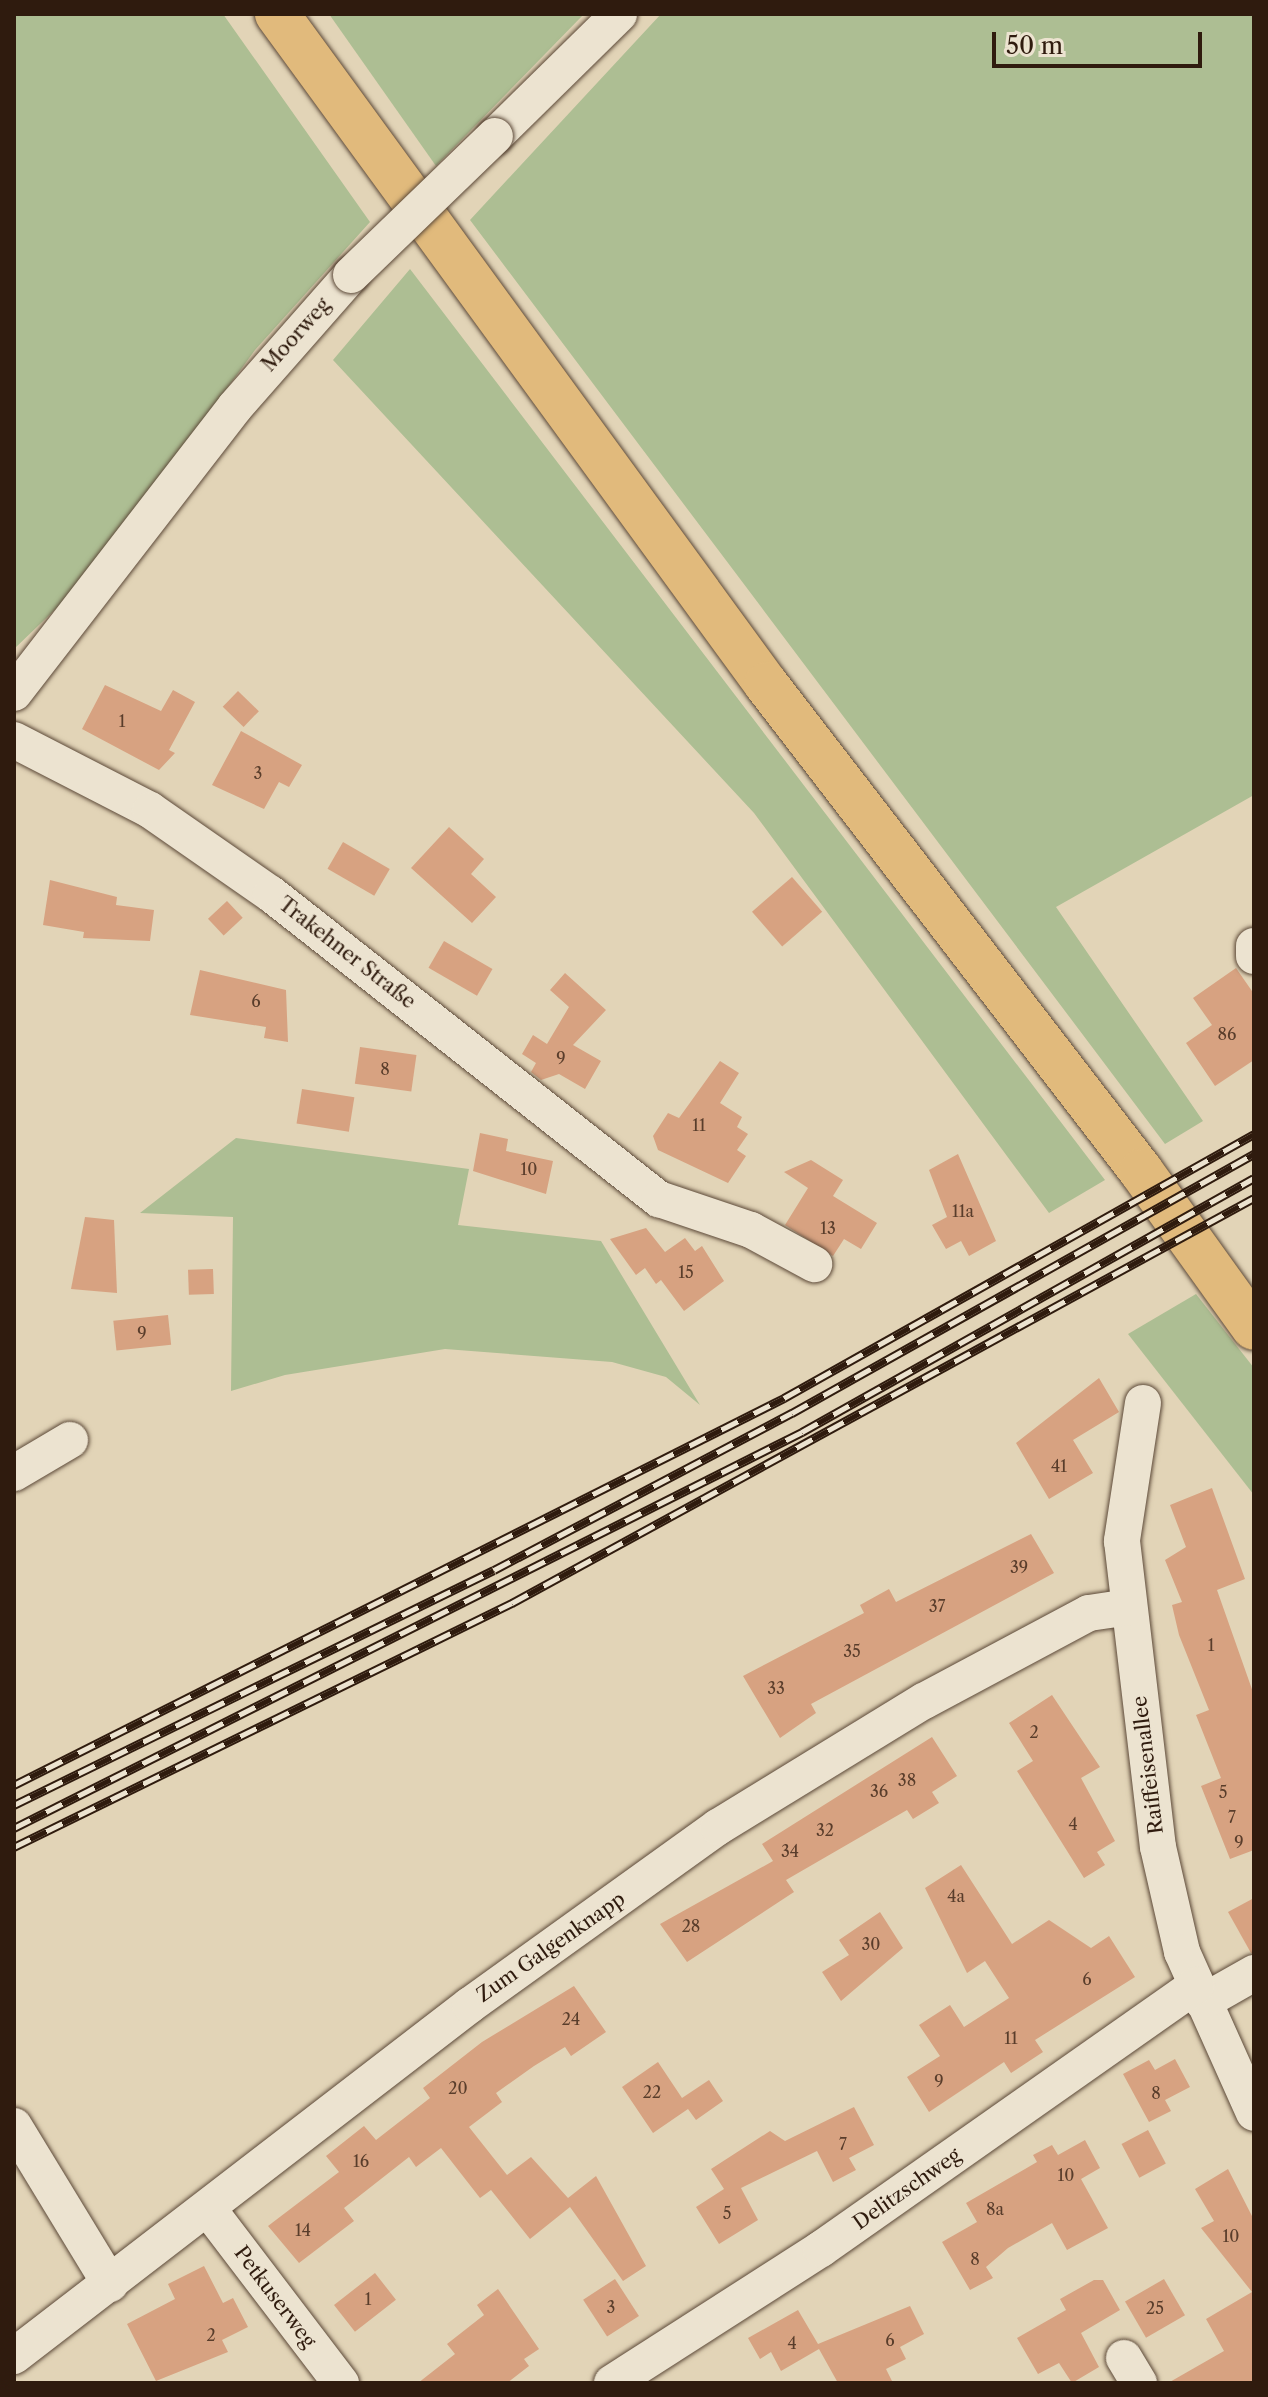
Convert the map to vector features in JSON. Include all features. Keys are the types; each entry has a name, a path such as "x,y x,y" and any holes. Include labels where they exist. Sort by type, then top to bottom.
{"main road":[{"path":"277,14 766,684 1141,1171 1254,1328"},
{"path":"1141,1171 1254,1297"}],"street":[{"name":"Moorweg","path":"14,693 235,407 351,275 619,14"},
{"name":"Trakehner Straße","path":"14,740 150,810 271,894 659,1199 751,1230 814,1264"},
{"path":"1254,946 1254,956"},
{"name":"Raiffeisenallee","path":"1143,1403 1122,1541 1158,1847 1200,1994 1254,2113"},
{"path":"14,1473 70,1440"},
{"name":"Zum Galgenknapp","path":"14,2356 209,2210 470,2005 718,1827 965,1679 1089,1613 1129,1607"},
{"name":"Delitzschweg","path":"612,2383 821,2249 1200,1994 1254,1973"},
{"path":"14,2126 110,2284"},
{"name":"Petkuserweg","path":"209,2210 341,2383"}],"green space":[{"path":"14,14 223,14 370,222 255,350 92,574 14,649"},
{"path":"329,14 584,14 436,166"},
{"path":"661,14 1254,14 1254,795 1056,907 1203,1121 1165,1144 470,220"},
{"path":"410,269 1105,1180 1049,1213 754,813 333,360"},
{"path":"236,1138 469,1169 458,1225 601,1241 700,1405 666,1377 612,1362 445,1349 285,1375 231,1391 233,1217 140,1213"},
{"path":"1196,1294 1254,1368 1254,1495 1128,1334"}],"building":[{"path":"105,685 161,711 173,690 195,702 169,750 175,753 159,770 82,729"},
{"path":"238,691 259,711 244,727 223,707"},
{"path":"241,731 302,765 289,787 279,782 264,809 212,785"},
{"path":"449,827 484,859 471,874 496,897 472,923 411,868"},
{"path":"343,842 390,869 374,896 328,869"},
{"path":"792,877 822,912 782,946 752,912"},
{"path":"50,880 117,897 116,905 154,910 150,941 83,938 84,932 43,925"},
{"path":"227,901 243,918 224,936 208,919"},
{"path":"444,941 492,969 477,996 429,968"},
{"path":"1236,968 1254,994 1254,1060 1215,1086 1186,1043 1212,1025 1193,998"},
{"path":"200,970 286,990 288,1042 264,1038 266,1027 190,1015"},
{"path":"565,973 606,1010 573,1045 601,1061 585,1089 559,1074 541,1080 531,1072 536,1063 522,1054 533,1035 547,1044 569,1007 550,990"},
{"path":"360,1047 416,1055 411,1092 355,1084"},
{"path":"720,1061 739,1073 720,1103 742,1117 737,1127 748,1134 737,1150 746,1156 728,1183 658,1150 653,1136 668,1113 679,1118"},
{"path":"302,1089 354,1097 349,1132 297,1124"},
{"path":"480,1133 508,1139 506,1151 553,1161 546,1194 473,1171"},
{"path":"958,1154 996,1241 969,1256 961,1241 946,1249 932,1225 947,1217 929,1170"},
{"path":"811,1160 843,1180 833,1196 877,1223 861,1249 844,1239 833,1256 785,1225 808,1188 784,1172"},
{"path":"85,1217 114,1220 117,1293 71,1289"},
{"path":"646,1228 665,1252 685,1238 695,1251 702,1246 724,1281 684,1311 661,1280 656,1284 645,1268 636,1275 610,1239"},
{"path":"213,1269 214,1294 189,1295 188,1270"},
{"path":"168,1315 171,1345 116,1351 113,1321"},
{"path":"1099,1378 1119,1412 1073,1440 1093,1473 1049,1499 1016,1443"},
{"path":"1212,1488 1245,1579 1217,1590 1254,1695 1254,1850 1230,1859 1201,1786 1221,1778 1196,1715 1209,1710 1179,1635 1172,1605 1182,1602 1165,1560 1186,1547 1170,1505"},
{"path":"1031,1534 1054,1573 811,1704 816,1713 780,1738 743,1676 864,1613 860,1605 889,1589 896,1602"},
{"path":"1052,1695 1100,1767 1081,1778 1115,1841 1097,1852 1105,1865 1084,1878 1017,1771 1033,1761 1009,1723"},
{"path":"932,1737 957,1776 932,1792 939,1803 913,1819 907,1810 786,1880 794,1892 687,1962 660,1924 773,1861 762,1844"},
{"path":"961,1865 1012,1944 1049,1920 1091,1948 1109,1936 1135,1977 1035,2040 1043,2052 1011,2073 1004,2062 929,2112 907,2077 940,2056 919,2025 950,2005 964,2027 1009,1998 985,1961 967,1973 925,1888"},
{"path":"1254,1898 1254,1952 1251,1953 1228,1912"},
{"path":"880,1912 903,1948 841,2001 822,1972 849,1955 839,1940"},
{"path":"574,1986 606,2032 571,2056 565,2047 534,2066 496,2093 502,2102 469,2127 507,2175 531,2157 568,2198 596,2176 646,2266 623,2281 570,2207 530,2239 491,2190 480,2198 441,2148 416,2167 409,2157 344,2208 354,2221 299,2263 268,2226 339,2172 326,2156 364,2126 376,2140 430,2098 423,2088 482,2042"},
{"path":"1175,2059 1190,2087 1165,2100 1171,2111 1149,2122 1123,2074 1149,2060 1155,2070"},
{"path":"658,2062 682,2098 709,2080 723,2101 696,2120 688,2109 653,2133 622,2087"},
{"path":"854,2107 874,2145 849,2158 856,2170 833,2182 817,2151 741,2188 758,2220 719,2244 696,2207 724,2189 711,2169 770,2131 785,2141"},
{"path":"1148,2130 1166,2164 1139,2178 1122,2144"},
{"path":"1085,2140 1100,2168 1081,2179 1108,2228 1067,2250 1052,2223 1008,2248 986,2267 993,2278 970,2290 942,2242 977,2222 966,2203 1037,2162 1033,2155 1052,2145 1058,2155"},
{"path":"1228,2169 1254,2220 1254,2383 1168,2383 1224,2351 1206,2319 1252,2292 1201,2228 1214,2221 1195,2189"},
{"path":"204,2266 223,2303 233,2298 248,2327 222,2340 228,2352 156,2381 127,2324 175,2299 168,2284"},
{"path":"375,2273 396,2300 355,2332 334,2305"},
{"path":"615,2279 639,2316 607,2337 583,2300"},
{"path":"1164,2279 1185,2315 1146,2338 1125,2302"},
{"path":"1094,2280 1103,2280 1120,2310 1081,2333 1099,2367 1072,2383 1059,2363 1038,2374 1017,2338 1066,2310 1060,2299"},
{"path":"498,2289 539,2349 524,2359 529,2366 507,2383 418,2383 455,2354 447,2344 484,2315 477,2305"},
{"path":"910,2306 924,2334 900,2347 906,2359 886,2369 893,2383 838,2383 819,2349 781,2371 771,2352 760,2359 748,2338 798,2310 818,2344"}],"railway":[{"path":"14,1785 784,1398 1254,1134"},
{"path":"14,1805 494,1570 792,1413 1254,1154"},
{"path":"14,1828 802,1432 1254,1178"},
{"path":"14,1847 512,1603 1254,1198"}]}
